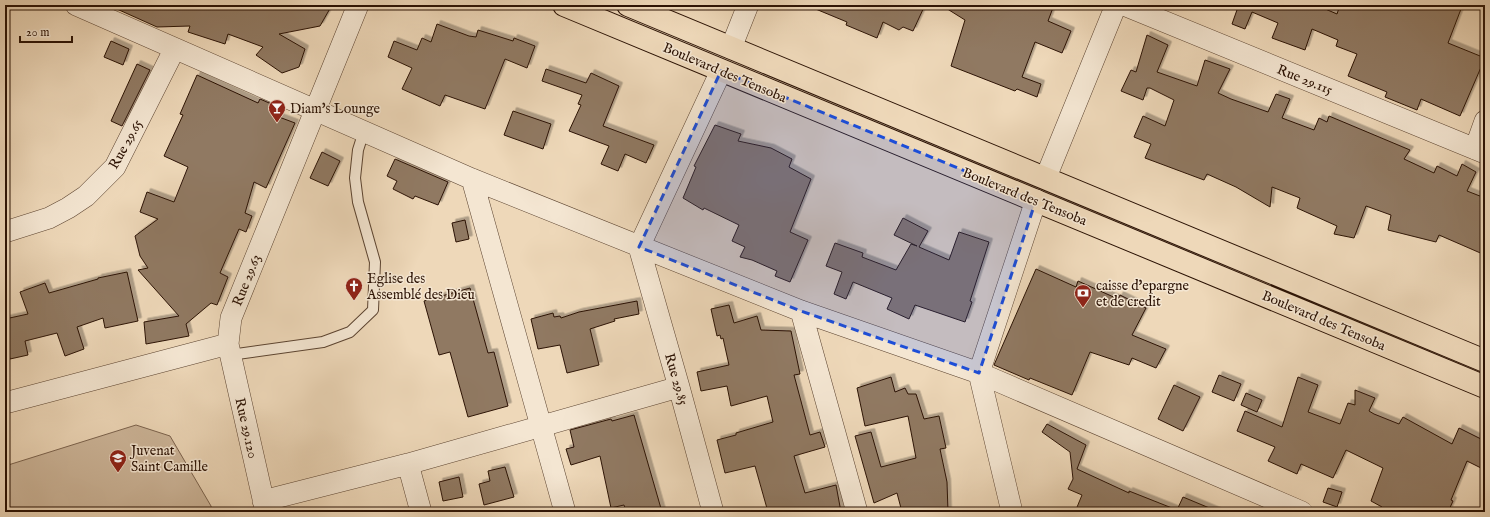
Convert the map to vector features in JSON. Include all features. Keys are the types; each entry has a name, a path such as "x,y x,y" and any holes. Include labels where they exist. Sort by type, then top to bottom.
{"main road":[{"name":"Boulevard des Tensoba","path":"564,5 1485,386"},
{"name":"Boulevard des Tensoba","path":"628,5 1046,177 1485,361"}],"street":[{"path":"76,5 174,50 472,179 801,311 979,373 1302,512"},
{"name":"Rue 29.63","path":"229,349 231,318 358,5"},
{"path":"732,48 748,5"},
{"path":"1046,177 1116,5"},
{"name":"Rue 29.115","path":"1124,5 1480,151"},
{"name":"Rue 29.65","path":"5,232 48,218 68,208 86,196 115,167 174,50"},
{"path":"639,247 721,71"},
{"path":"1480,151 1485,121"},
{"path":"472,179 543,427 565,512"},
{"path":"1012,512 979,373 1036,200"},
{"name":"Rue 29.85","path":"639,247 713,512"},
{"path":"801,311 857,512"},
{"path":"5,403 229,349"},
{"name":"Rue 29.120","path":"229,349 265,507"},
{"path":"265,507 408,464 543,427 679,387"},
{"path":"408,464 421,512"}],"lane":[{"path":"229,349 322,342 350,332 373,310 374,262 358,202 355,178 358,150 364,131"}],"highlighted area":[{"path":"721,71 1036,200 979,373 801,311 639,247"}],"shaded area":[{"path":"136,425 170,436 211,506 212,512 5,512 5,466"}],"building":[{"path":"108,5 332,5 320,26 279,34 305,49 299,67 282,73 256,55 263,47 228,34 225,44 188,32 190,26 157,27"},
{"path":"806,5 925,5 913,31 903,27 899,30 883,22 877,38 846,25 847,22"},
{"path":"941,5 1054,5 1048,21 1071,31 1062,53 1035,42 1022,77 1041,84 1037,97 1017,89 1015,91 951,66 965,20"},
{"path":"1235,5 1316,5 1337,14 1340,5 1451,5 1461,9 1448,43 1485,58 1460,116 1421,99 1417,110 1385,97 1387,92 1348,76 1357,54 1336,46 1338,40 1312,29 1305,50 1272,38 1278,23 1252,12 1245,29 1232,24 1238,7"},
{"path":"437,24 469,36 476,37 478,30 513,41 514,38 535,46 527,68 505,59 485,109 445,95 440,106 402,89 412,68 388,57 394,41 417,50 422,38 431,42"},
{"path":"1147,35 1168,45 1157,72 1197,86 1205,60 1230,69 1218,93 1231,99 1268,112 1276,94 1290,99 1282,118 1314,130 1319,118 1327,122 1329,116 1410,150 1404,159 1434,173 1437,166 1457,176 1462,164 1476,172 1467,191 1485,198 1485,255 1439,235 1436,242 1388,230 1391,215 1366,206 1354,238 1334,234 1337,226 1297,208 1300,198 1272,187 1270,207 1236,187 1207,174 1204,180 1145,158 1151,144 1134,137 1143,116 1165,126 1174,100 1150,88 1147,88 1143,100 1121,91 1131,70 1136,72"},
{"path":"111,41 129,49 123,65 104,57"},
{"path":"137,64 150,70 122,126 111,121"},
{"path":"546,69 586,83 591,73 619,86 603,126 654,145 646,163 625,154 618,171 601,164 609,146 569,131 581,105 578,104 582,95 542,81"},
{"path":"197,75 258,103 260,99 283,109 279,117 295,123 266,188 254,182 245,213 252,216 246,232 239,229 220,273 228,277 217,305 211,303 186,324 189,336 146,344 144,322 179,316 138,270 148,268 140,256 135,236 158,219 140,212 147,192 174,202 188,167 164,156 183,115 180,114"},
{"path":"513,111 551,124 543,149 504,135"},
{"path":"715,125 741,134 738,141 771,148 792,159 789,167 811,179 790,232 808,240 790,282 775,276 777,271 752,260 740,257 745,247 732,241 739,225 704,208 703,210 683,198 696,167 694,166"},
{"path":"322,152 340,161 328,186 310,178"},
{"path":"395,159 448,182 438,205 415,196 413,199 393,189 397,181 387,176"},
{"path":"903,218 928,231 919,247 949,260 959,232 989,242 970,301 972,302 965,322 915,305 909,319 887,309 892,298 853,282 846,299 834,294 842,272 826,266 835,243 863,253 862,257 896,270 911,244 917,246 894,235"},
{"path":"465,220 469,239 456,242 452,223"},
{"path":"1036,269 1076,287 1078,281 1118,299 1120,295 1146,308 1132,335 1166,349 1156,368 1132,358 1129,365 1090,352 1072,395 1030,378 1029,380 994,365"},
{"path":"127,272 138,321 105,328 103,318 77,327 84,349 65,356 57,333 25,341 28,355 10,359 5,337 5,319 28,314 20,292 45,283 49,293 98,278"},
{"path":"470,288 488,353 494,352 508,406 468,417 450,352 439,355 424,301"},
{"path":"637,301 639,314 614,319 615,321 590,329 599,365 567,373 560,345 538,349 531,319 553,313 554,317 560,316 561,318 579,312"},
{"path":"729,305 734,323 757,316 761,330 791,331 800,374 794,375 810,435 820,432 825,447 794,456 805,493 836,485 841,512 768,512 755,466 725,473 717,440 773,422 767,396 731,406 727,386 701,391 697,372 729,365 723,338 721,339 720,335 717,336 711,309"},
{"path":"1219,375 1241,384 1234,401 1212,392"},
{"path":"891,377 895,392 905,388 908,394 916,394 924,419 939,416 946,448 940,449 947,482 948,512 902,512 897,493 874,503 855,436 871,432 881,467 916,458 908,416 865,426 857,388"},
{"path":"1298,377 1318,385 1308,412 1340,424 1348,403 1355,405 1355,390 1375,398 1369,411 1399,424 1403,417 1452,444 1459,428 1485,441 1485,470 1467,461 1451,500 1453,501 1448,512 1380,512 1382,507 1371,501 1383,468 1346,450 1333,478 1301,464 1297,474 1268,461 1275,447 1237,431 1245,411 1282,427"},
{"path":"1174,385 1200,397 1183,431 1158,419"},
{"path":"1246,393 1262,400 1257,412 1241,405"},
{"path":"634,415 662,512 626,512 624,505 611,508 600,456 571,465 566,449 574,447 570,430 611,419 612,421"},
{"path":"1047,424 1086,445 1077,469 1129,493 1129,491 1177,510 1183,497 1219,512 1075,512 1082,495 1068,489 1073,479 1070,452 1042,432"},
{"path":"505,467 514,497 484,505 479,484 490,481 488,471"},
{"path":"459,477 463,497 443,501 439,482"},
{"path":"1328,488 1342,492 1337,507 1323,502"}],"place":[{"name":"Diam's Lounge","path":"277,123"},
{"name":"Eglise des Assemblé des Dieu","path":"354,301"},
{"name":"caisse d'epargne et de credit","path":"1083,308"},
{"name":"Juvenat Saint Camille","path":"118,473"}]}
